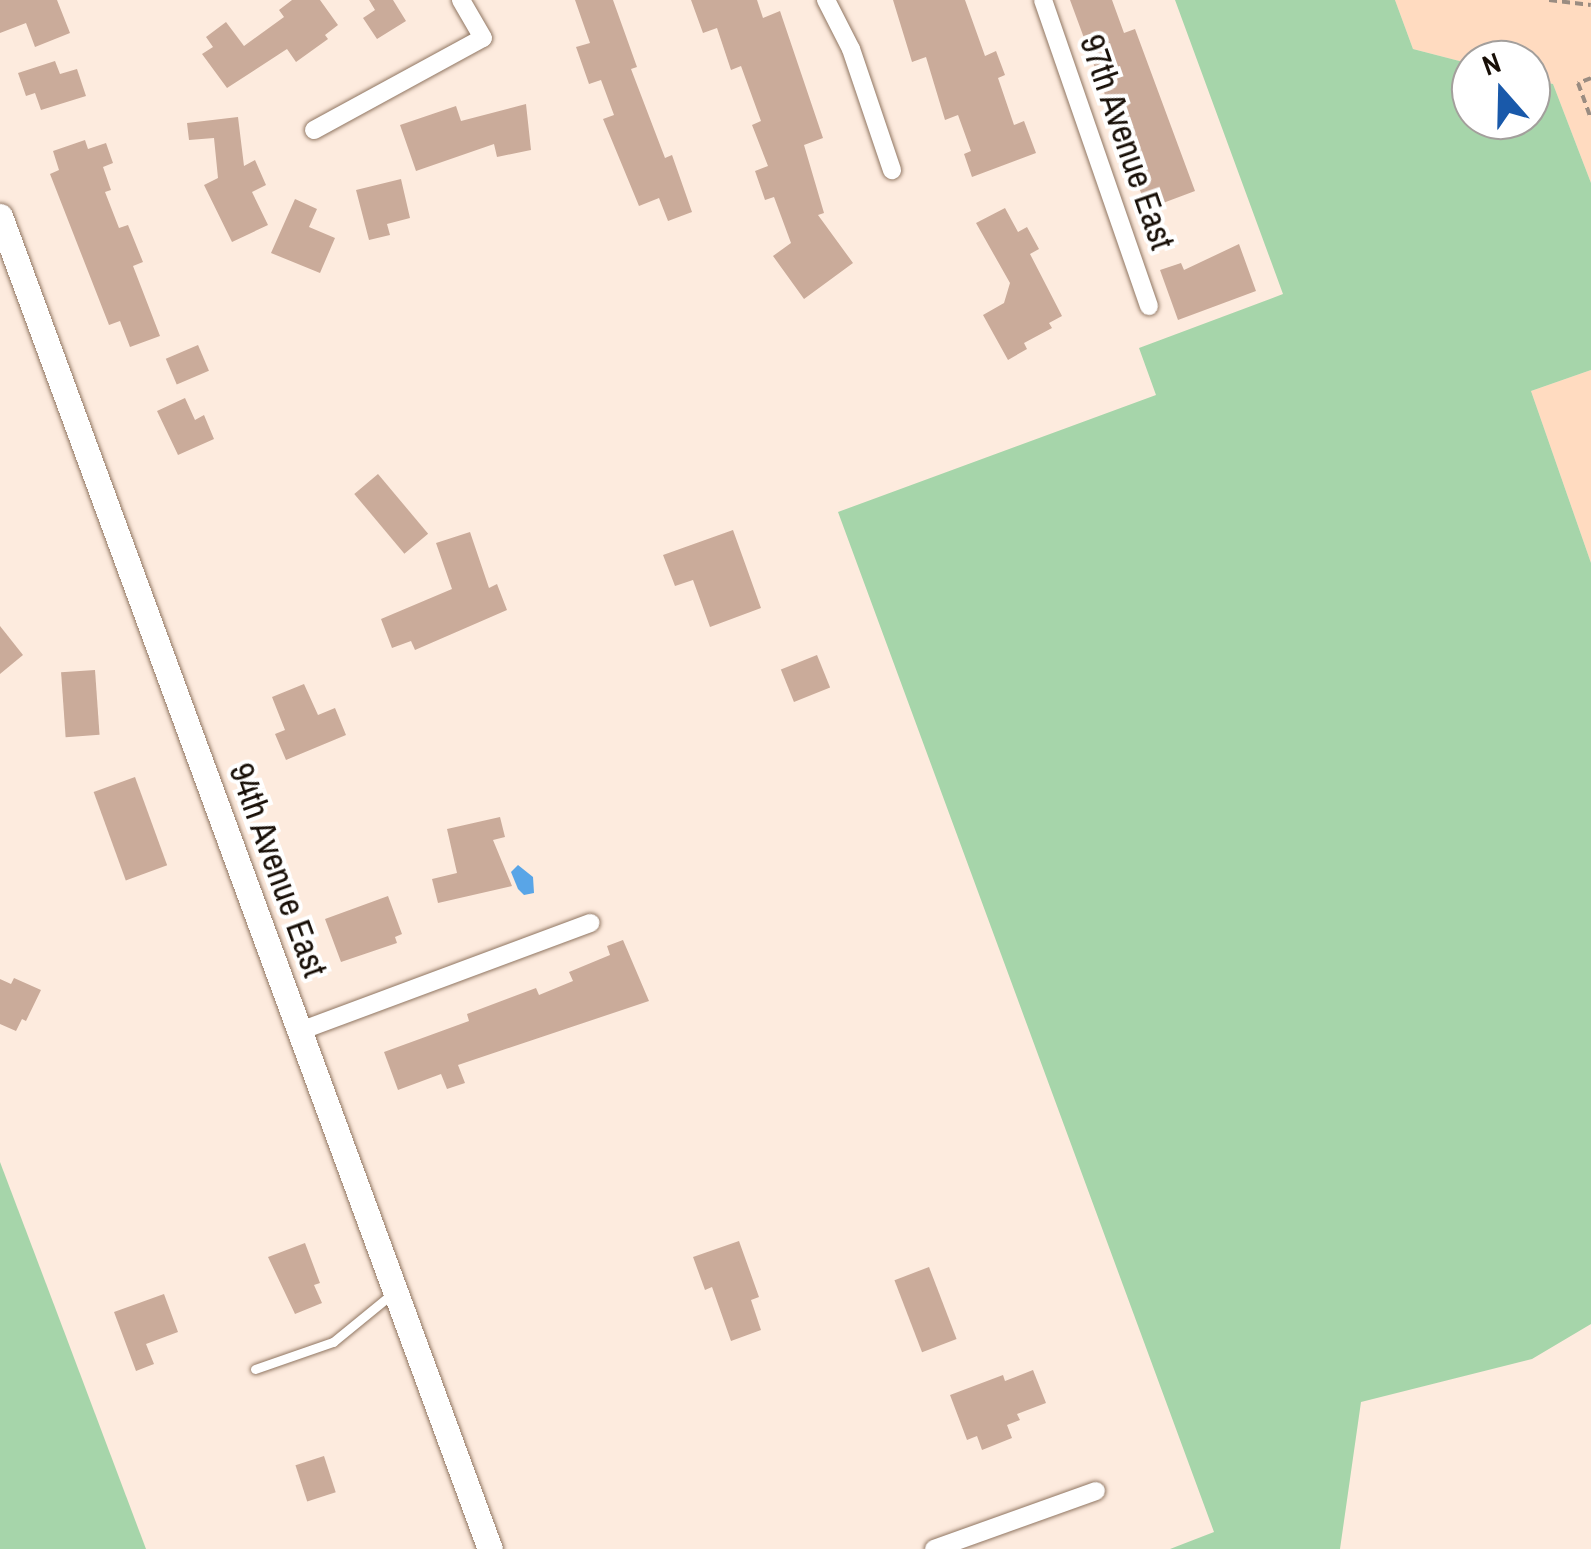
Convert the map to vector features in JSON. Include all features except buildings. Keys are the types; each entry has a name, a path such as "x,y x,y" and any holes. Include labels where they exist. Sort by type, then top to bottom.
{"main road":[{"name":"94th Avenue East","path":"0,218 490,1549"}],"street":[{"path":"314,130 484,38 461,0"},
{"path":"826,0 851,49 892,170"},
{"name":"97th Avenue East","path":"1042,0 1149,306"},
{"path":"300,1030 591,923"},
{"path":"934,1549 1096,1491"}],"lane":[{"path":"256,1369 333,1342 396,1292"}],"path":[{"path":"1549,0 1591,5"},
{"path":"1591,78 1578,83 1591,118"}],"shaded area":[{"path":"1395,0 1591,0 1591,183 1551,84 1551,40 1451,40 1451,59 1413,49"},
{"path":"1591,370 1591,563 1531,391"}],"green space":[{"path":"1175,0 1395,0 1413,49 1451,59 1451,140 1551,140 1553,84 1591,183 1591,370 1531,391 1591,563 1591,1324 1532,1359 1361,1402 1340,1549 1170,1549 1214,1532 838,512 1156,395 1139,348 1283,294"},
{"path":"0,1162 56,1310 146,1549 0,1549"}],"water":[{"path":"518,865 533,877 534,893 524,895 518,889 511,872"}]}
